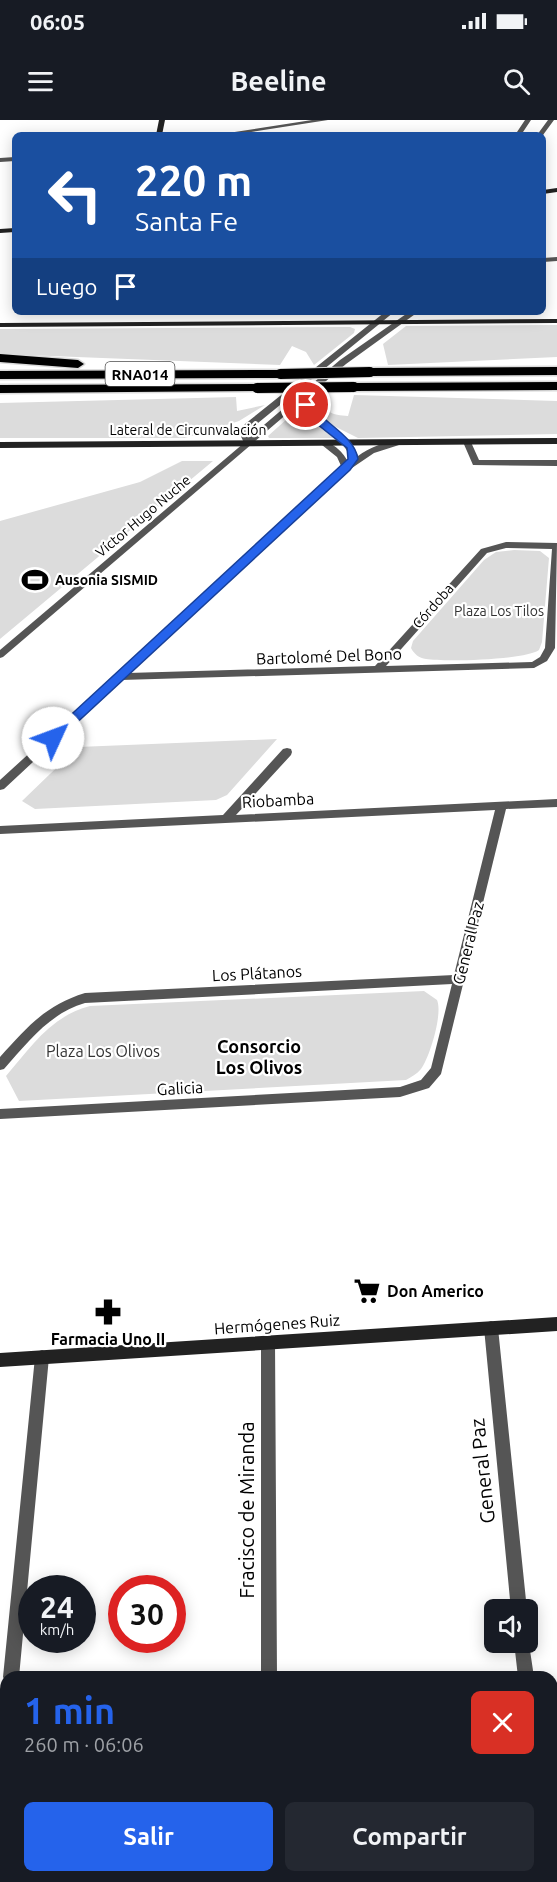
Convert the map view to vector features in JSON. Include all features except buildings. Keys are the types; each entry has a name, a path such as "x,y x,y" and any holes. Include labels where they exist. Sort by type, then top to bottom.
{"highway":[{"path":"0,358 227,373"},
{"path":"431,372 557,363"},
{"name":"RNA014","path":"0,375 557,372"},
{"name":"RNA014","path":"0,390 557,386"},
{"path":"435,387 557,394"},
{"path":"0,397 219,388"}],"street":[{"path":"239,132 325,120"},
{"path":"248,443 243,432 248,426 387,315"},
{"name":"Víctor Hugo Nuche","path":"0,655 351,356 410,315"},
{"path":"0,325 557,321"},
{"path":"308,392 305,401 311,414 348,443 354,454 346,468"},
{"name":"Lateral de Circunvalación","path":"0,445 557,441"},
{"path":"0,786 346,468 371,451 396,442"},
{"path":"467,442 476,463 557,463"},
{"path":"325,443 340,456 346,468"},
{"name":"Bartolomé Del Bono","path":"118,678 524,666 540,663 550,648 557,546"},
{"name":"Córdoba","path":"377,670 479,554 492,547 557,546"},
{"path":"226,819 287,753"},
{"name":"Riobamba","path":"0,830 557,803"},
{"name":"General Paz","path":"430,1079 437,1070 502,805"},
{"name":"Los Plátanos","path":"0,1065 44,1018 58,1008 85,998 459,979"},
{"name":"Galicia","path":"0,1114 400,1092 417,1088 430,1079"},
{"name":"Hermógenes Ruiz","path":"0,1360 557,1324"},
{"name":"General Paz","path":"491,1328 518,1599"},
{"name":"Fracisco de Miranda","path":"268,1342 268,1671"},
{"path":"12,1671 42,1357"},
{"path":"523,1653 525,1671"}],"green space":[{"path":"557,325 557,357 388,365 383,344 406,326"},
{"path":"350,327 355,329 354,333 314,365 306,352 292,346 280,365 0,354 0,329"},
{"path":"354,395 557,401 557,434 358,438 328,423 312,403 313,396 320,396 323,406 329,412 348,416"},
{"path":"236,397 237,411 265,405 239,421 185,438 0,438 0,403"},
{"path":"297,410 334,438 269,438 268,436"},
{"name":"Ausonia SISMID","path":"182,461 213,461 0,639 0,521 140,482"},
{"name":"Plaza Los Tilos","path":"540,551 549,558 542,642 539,650 518,656 466,660 426,659 415,654 411,648 413,641 484,560 496,552"},
{"path":"277,739 227,795 216,800 35,809 22,801 78,747"},
{"name":"Plaza Los Olivos","path":"424,991 437,1000 437,1024 425,1063 418,1072 406,1080 19,1101 6,1076 33,1044 53,1025 64,1017 90,1006"}],"place":[{"name":"Ausonia SISMID","path":"35,580"},
{"name":"Don Americo","path":"367,1291"},
{"name":"Farmacia Uno II","path":"108,1312"}],"district":[{"name":"Consorcio Los Olivos","path":"259,1056"}],"route":[{"path":"53,738 346,468 353,459 354,454 348,443 315,418 306,405"}]}
